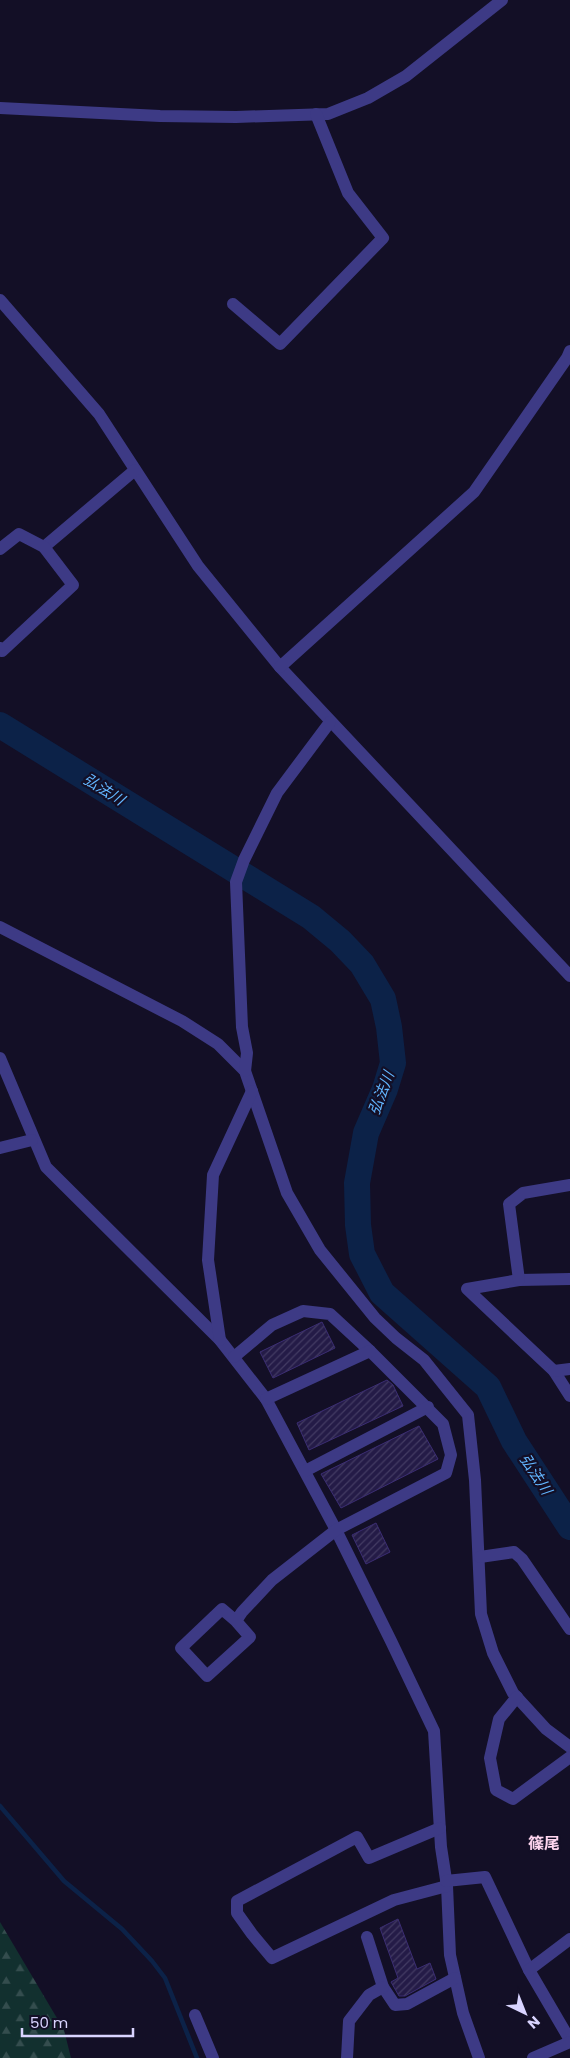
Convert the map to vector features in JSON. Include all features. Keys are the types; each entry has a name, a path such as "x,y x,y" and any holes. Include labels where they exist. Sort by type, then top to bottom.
{"street":[{"path":"0,108 160,116 328,114 368,98 406,76 502,0"},
{"path":"233,304 280,344 383,238 348,193 316,114"},
{"path":"0,300 99,414 198,566 280,667 570,976"},
{"path":"280,667 474,492 567,358 570,350"},
{"path":"44,547 135,470"},
{"path":"0,550 19,534 44,547 73,585 2,651 0,648"},
{"path":"330,722 277,793 244,860 236,882 242,1026 247,1053 245,1071 287,1193 320,1250 375,1318 396,1338 424,1360 468,1415 476,1480 481,1614 493,1653 517,1697 546,1728 570,1746"},
{"path":"0,927 182,1020 218,1044 245,1071"},
{"path":"0,1058 32,1140 46,1167 220,1340 266,1399 336,1530 434,1731 440,1828 447,1884 450,1955 464,2013 480,2058"},
{"path":"220,1340 208,1260 213,1175 252,1091"},
{"path":"0,1148 32,1140"},
{"path":"519,1280 509,1204 523,1193 570,1185"},
{"path":"570,1279 519,1280 467,1289 554,1371 570,1396"},
{"path":"234,1357 272,1325 303,1312 330,1314 428,1407 443,1424 451,1455 446,1473 336,1530 272,1580 236,1621"},
{"path":"266,1399 370,1351"},
{"path":"554,1371 570,1369"},
{"path":"305,1471 428,1407"},
{"path":"480,1557 514,1552 522,1559 570,1629"},
{"path":"222,1609 236,1621 250,1637 207,1676 181,1648 222,1609"},
{"path":"517,1697 498,1719 490,1758 496,1790 513,1799 570,1757"},
{"path":"440,1828 369,1858 357,1837 237,1901 237,1913 272,1958 394,1900 447,1884 485,1877 528,1970 570,2041 533,2058"},
{"path":"367,1937 383,1987 395,2005 407,2004 456,1978"},
{"path":"528,1970 570,1939"},
{"path":"348,2058 349,2021 369,1996 383,1987"},
{"path":"195,2015 213,2058"}],"green space":[{"path":"0,1922 64,2030 71,2058 0,2058"}],"building":[{"path":"322,1322 335,1348 273,1378 260,1352"},
{"path":"387,1380 393,1385 403,1406 309,1450 297,1423"},
{"path":"419,1426 438,1459 341,1508 321,1474"},
{"path":"376,1523 390,1552 366,1564 352,1535"},
{"path":"398,1919 417,1969 430,1963 436,1979 405,1996 399,1996 391,1982 398,1978 380,1928"}],"waterway":[{"name":"弘法川","path":"0,725 311,917 340,941 362,964 383,999 389,1027 393,1063 385,1089 366,1133 357,1183 358,1225 362,1254 382,1293 488,1387 514,1441 570,1527"},
{"path":"0,1806 64,1881 122,1929 152,1961 165,1978 197,2058"}],"district":[{"name":"篠尾","path":"544,1843"}]}
